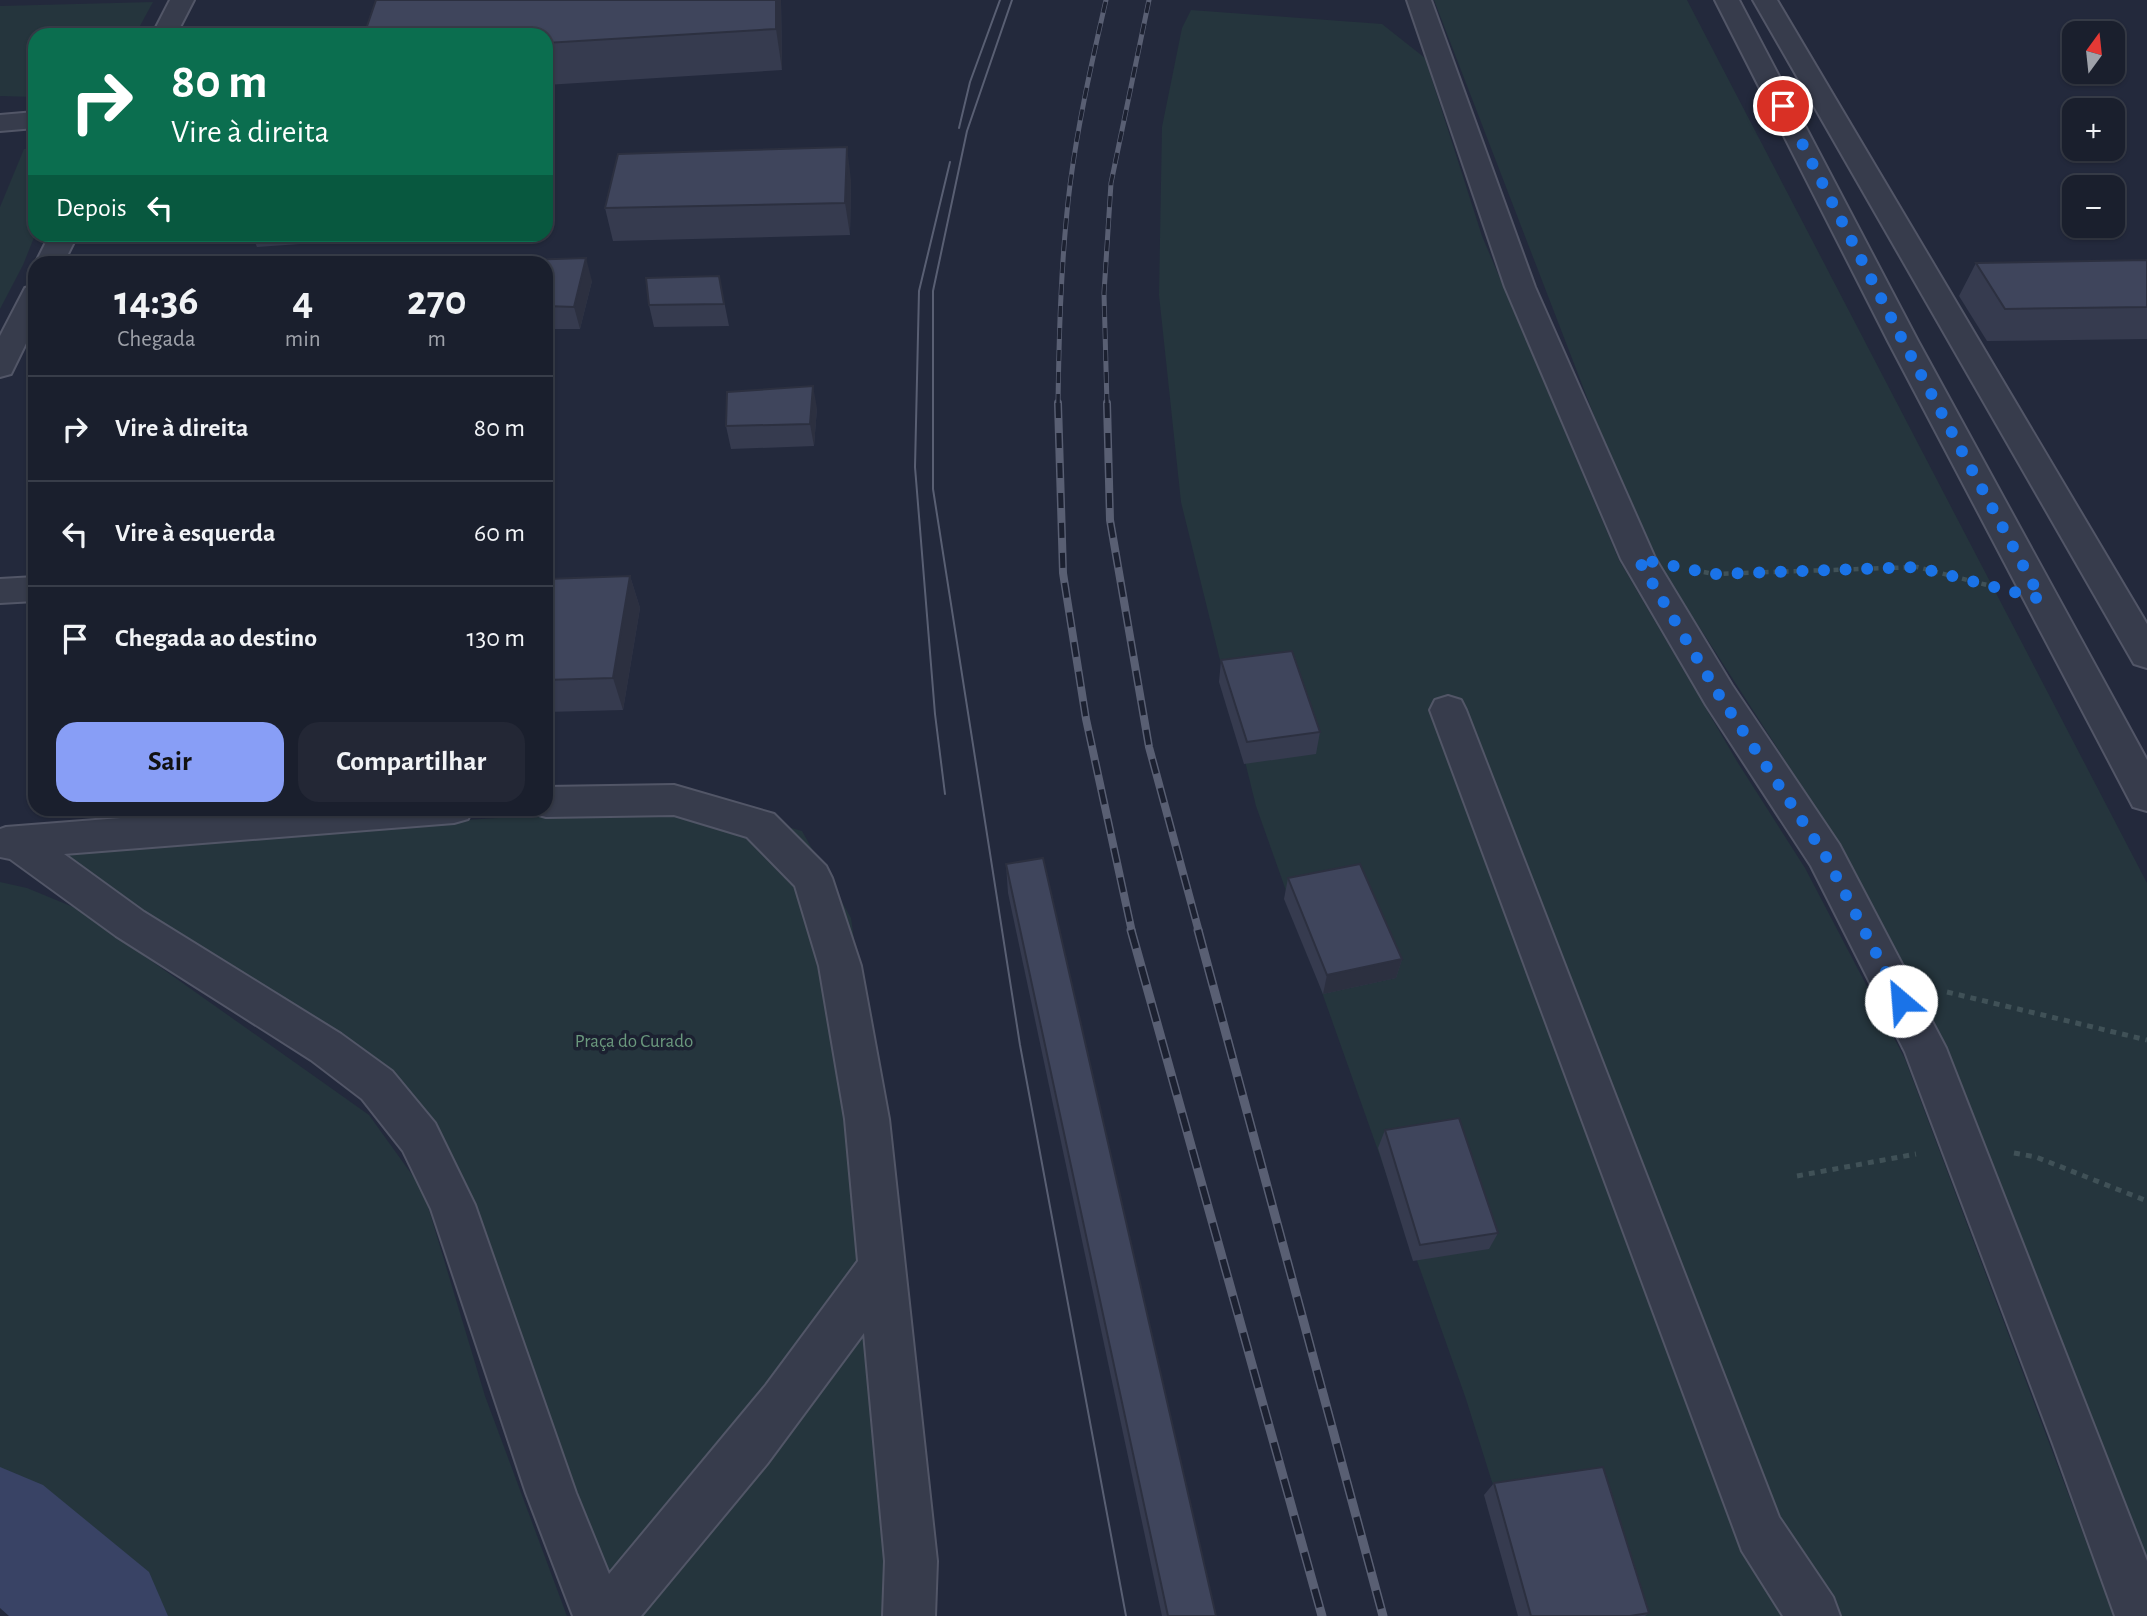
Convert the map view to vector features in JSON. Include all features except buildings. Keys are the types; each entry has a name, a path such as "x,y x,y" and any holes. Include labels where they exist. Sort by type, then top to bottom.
{"street":[{"path":"168,28 182,0"},
{"path":"1419,0 1520,287 1638,559 1719,695 1825,855 1925,1048 2078,1444 2141,1616"},
{"path":"1727,0 1903,341 2147,796"},
{"path":"1765,0 2147,655"},
{"path":"0,123 28,121"},
{"path":"0,367 28,309"},
{"path":"0,591 28,589"},
{"path":"1448,710 1760,1533 1814,1616"},
{"path":"553,802 674,800 686,803 760,825 812,878 840,966 867,1119 911,1561 909,1616"},
{"path":"9,843 352,816"},
{"path":"9,843 130,924 326,1047 377,1085 419,1137 452,1205 551,1493 599,1616"},
{"path":"607,1616 783,1405 843,1326 881,1268"}],"path":[{"path":"1638,559 1714,574 1917,567 2041,599"},
{"path":"1889,978 2147,1040"}],"green space":[{"path":"1434,0 1687,0 2147,883 2147,1573 1938,1035 1841,847 1640,535"},
{"path":"153,2 139,28 28,28 28,97 0,96 0,6"},
{"path":"1191,10 1382,24 1425,58 1482,236 1619,560 1738,763 1805,868 1905,1059 2114,1616 1534,1616 1466,1399 1256,806 1181,502 1159,295 1162,127 1182,28"},
{"path":"24,149 28,149 28,242 32,242 0,309 0,207"},
{"name":"Praça do Curado","path":"709,805 802,831 851,918 928,1466 927,1616 615,1616 406,1099 20,847"},
{"path":"0,882 27,888 78,909 369,1115 423,1190 485,1396 567,1616 105,1616 0,1528"}],"waterway":[{"path":"0,1528 105,1616"}],"tram line":[{"path":"959,128 970,82 1000,0"},
{"path":"1012,0 967,131 933,291 933,489 1020,1045 1126,1616"},
{"path":"945,794 935,714 915,467 919,291 950,162"}],"railway":[{"path":"1058,404 1064,240 1070,185 1081,115 1106,0"},
{"path":"1107,405 1104,293 1111,183 1149,0"},
{"path":"1107,403 1110,520 1149,747 1199,932"},
{"path":"1058,404 1063,573 1086,719 1132,932"},
{"path":"1131,930 1322,1616"},
{"path":"1198,930 1383,1616"}],"route":[{"path":"1783,106 1903,341 2041,599 1917,567 1714,574 1638,559 1719,695 1825,855 1901,1001"}]}
